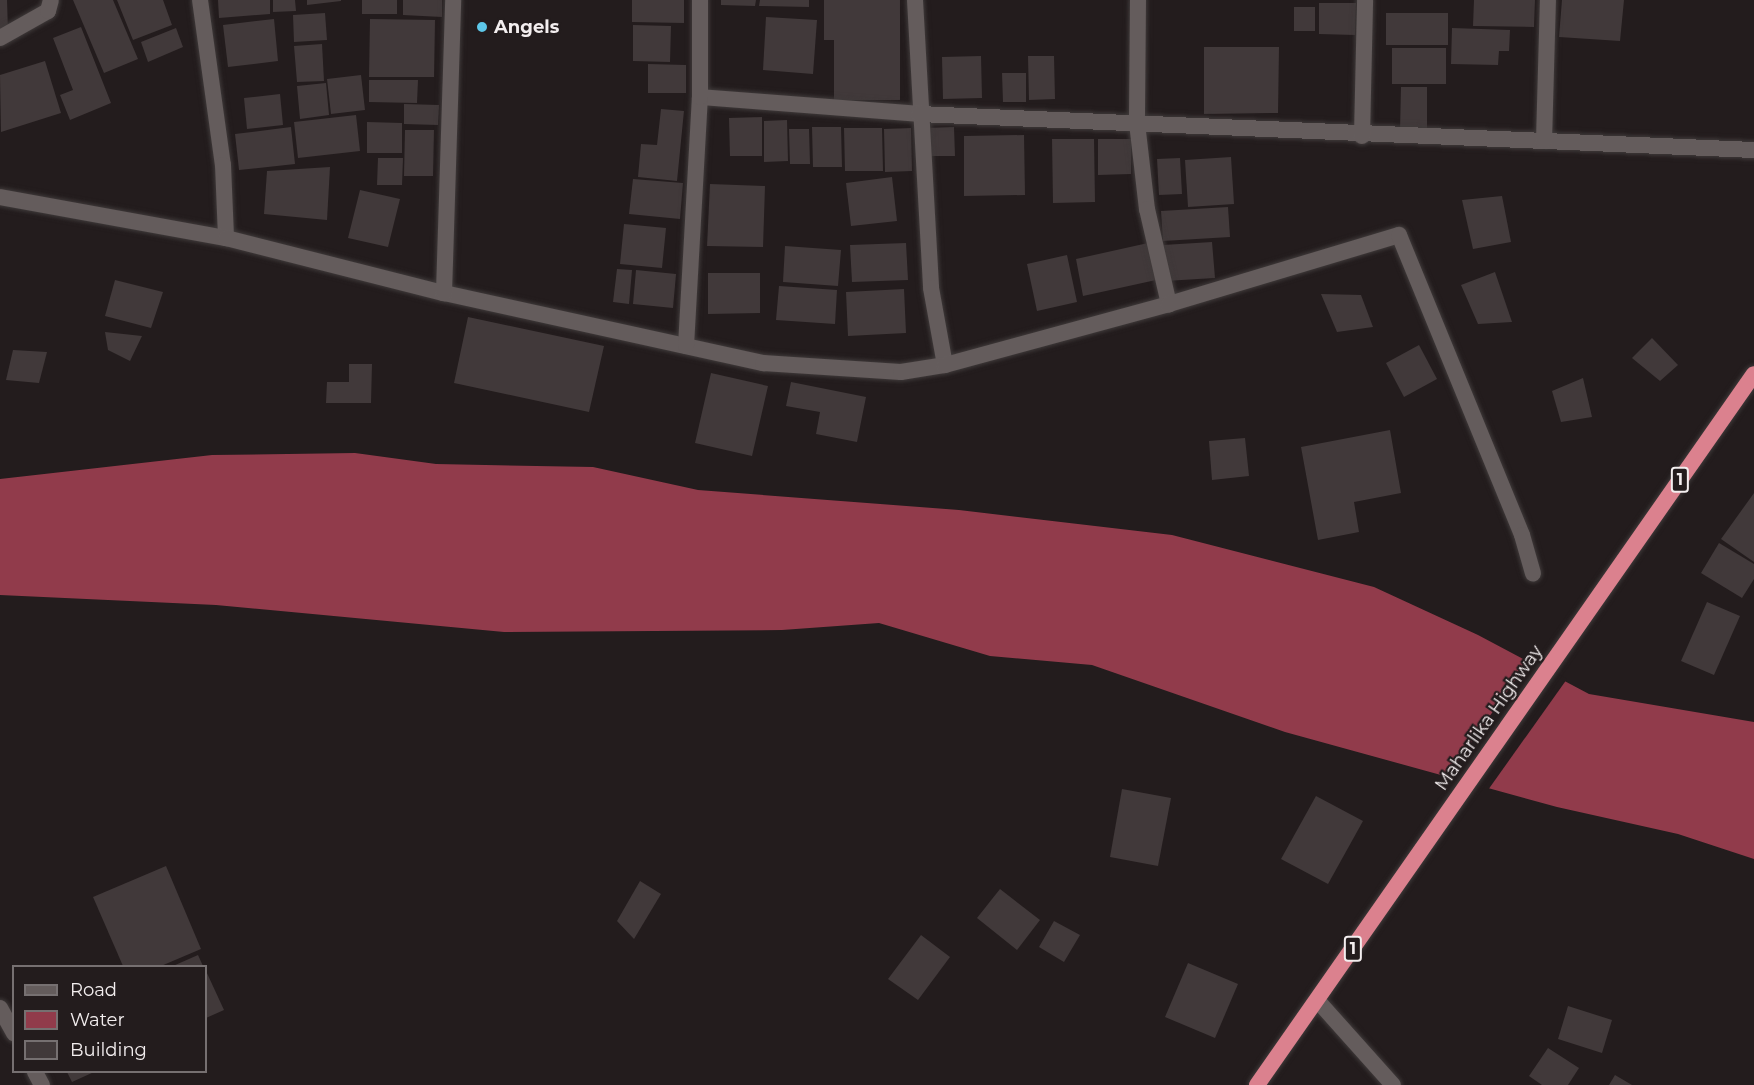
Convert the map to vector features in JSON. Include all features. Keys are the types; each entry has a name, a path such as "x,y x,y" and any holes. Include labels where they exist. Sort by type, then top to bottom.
{"highway":[{"name":"Maharlika Highway","path":"1257,1085 1754,374"}],"street":[{"path":"0,38 48,11 51,0"},
{"path":"200,0 223,165 226,238"},
{"path":"444,293 453,0"},
{"path":"686,346 700,97 700,0"},
{"path":"915,0 919,114 931,288 945,365"},
{"path":"1138,0 1137,123 1147,209 1169,304"},
{"path":"1362,136 1365,0"},
{"path":"1544,141 1548,0"},
{"path":"700,97 919,114 1137,123 1362,136 1754,150"},
{"path":"0,197 226,238 444,293 763,363 901,372 945,365 1169,304 1399,235 1522,534 1533,573"},
{"path":"1317,1000 1393,1085"},
{"path":"0,1008 12,1029"}],"water":[{"path":"355,453 436,464 593,467 698,490 959,510 1172,535 1374,587 1478,635 1589,694 1754,722 1754,859 1678,834 1557,807 1285,732 1092,665 990,656 879,623 782,630 504,632 216,605 0,595 0,479 212,455"}],"pier":[{"path":"1530,659 1567,679 1488,790 1446,778"}],"building":[{"path":"0,0 7,0 8,31 0,32"},
{"path":"73,0 113,0 138,59 104,73"},
{"path":"117,0 163,0 172,25 133,40"},
{"path":"218,0 270,0 270,14 219,18"},
{"path":"273,0 295,0 296,11 273,12"},
{"path":"307,0 341,0 341,1 307,5"},
{"path":"362,0 397,0 397,14 362,14"},
{"path":"403,0 442,0 442,17 403,15"},
{"path":"632,0 684,0 684,23 632,22"},
{"path":"721,0 756,0 755,6 721,5"},
{"path":"760,0 809,0 809,7 759,6"},
{"path":"824,0 900,0 900,100 834,100 834,40 824,40"},
{"path":"1474,0 1535,0 1534,27 1473,26"},
{"path":"1562,0 1624,0 1620,41 1559,37"},
{"path":"1319,3 1356,3 1355,35 1319,34"},
{"path":"1294,7 1315,7 1315,31 1294,31"},
{"path":"325,13 327,40 294,42 293,15"},
{"path":"1386,13 1448,13 1448,45 1386,45"},
{"path":"766,17 817,20 813,74 763,70"},
{"path":"274,19 278,61 228,67 223,25"},
{"path":"370,19 435,20 434,77 369,77"},
{"path":"633,25 671,26 670,62 633,61"},
{"path":"81,27 111,103 70,120 60,95 73,90 53,38"},
{"path":"176,28 183,47 148,62 141,42"},
{"path":"1452,28 1510,30 1509,51 1499,51 1498,65 1451,64"},
{"path":"322,44 324,81 297,82 294,46"},
{"path":"1204,47 1279,47 1278,113 1204,114"},
{"path":"1392,48 1446,48 1446,84 1392,84"},
{"path":"981,56 982,98 943,99 942,57"},
{"path":"1028,56 1054,56 1055,99 1029,100"},
{"path":"45,61 61,113 1,132 0,75"},
{"path":"648,64 686,65 686,93 648,93"},
{"path":"1002,73 1026,73 1026,102 1003,102"},
{"path":"361,75 365,110 331,114 327,79"},
{"path":"369,80 418,80 417,103 369,102"},
{"path":"326,83 329,115 300,119 297,86"},
{"path":"1401,87 1427,87 1427,131 1400,131"},
{"path":"280,94 283,125 247,129 244,98"},
{"path":"404,104 439,105 438,125 404,124"},
{"path":"661,109 684,111 677,181 638,177 641,144 657,145"},
{"path":"356,115 360,151 298,158 294,122"},
{"path":"762,117 762,156 730,156 729,118"},
{"path":"787,120 788,161 764,162 764,121"},
{"path":"367,122 402,123 402,153 367,153"},
{"path":"291,127 295,164 239,170 235,134"},
{"path":"812,127 841,127 842,167 813,167"},
{"path":"954,127 955,156 925,156 925,128"},
{"path":"844,128 882,128 883,171 845,171"},
{"path":"911,128 912,171 885,172 884,129"},
{"path":"789,129 809,129 810,164 790,164"},
{"path":"405,130 434,130 433,176 404,176"},
{"path":"1024,135 1025,195 964,196 964,136"},
{"path":"1052,139 1094,139 1095,202 1053,203"},
{"path":"1098,139 1131,139 1131,174 1098,175"},
{"path":"1231,157 1234,204 1188,207 1185,160"},
{"path":"378,158 403,158 402,185 377,185"},
{"path":"1180,158 1182,194 1159,195 1157,159"},
{"path":"330,167 327,220 264,214 267,171"},
{"path":"892,177 897,221 851,226 846,183"},
{"path":"633,179 683,183 680,219 629,214"},
{"path":"710,184 765,186 763,247 707,246"},
{"path":"360,190 400,199 388,247 348,238"},
{"path":"1502,196 1511,242 1473,249 1462,200"},
{"path":"1228,207 1230,237 1163,241 1161,211"},
{"path":"624,224 666,228 662,268 620,264"},
{"path":"1212,242 1215,278 1165,281 1163,245"},
{"path":"906,243 908,280 852,282 850,245"},
{"path":"1148,243 1156,280 1083,296 1076,259"},
{"path":"785,246 841,250 838,286 783,282"},
{"path":"1067,255 1077,302 1037,311 1027,264"},
{"path":"617,269 632,270 629,304 613,302"},
{"path":"636,270 676,274 673,308 633,304"},
{"path":"1495,272 1512,322 1478,324 1461,285"},
{"path":"708,273 760,273 760,313 708,314"},
{"path":"115,280 163,292 151,328 105,316"},
{"path":"779,286 837,290 835,324 776,320"},
{"path":"904,289 906,333 848,336 846,292"},
{"path":"1321,294 1361,295 1373,327 1337,332"},
{"path":"468,317 604,346 589,412 454,383"},
{"path":"105,332 142,336 130,361 108,350"},
{"path":"1652,338 1678,365 1660,381 1632,358"},
{"path":"1419,345 1437,379 1404,397 1386,363"},
{"path":"13,350 47,352 39,383 6,380"},
{"path":"349,364 372,364 371,403 326,403 327,382 349,382"},
{"path":"711,373 768,386 752,456 695,443"},
{"path":"1583,378 1592,417 1561,422 1552,391"},
{"path":"791,382 866,397 857,442 816,434 820,412 786,406"},
{"path":"1390,430 1401,493 1354,502 1359,532 1318,540 1301,447"},
{"path":"1245,438 1249,476 1212,480 1209,441"},
{"path":"1754,493 1754,562 1721,539"},
{"path":"1719,543 1754,564 1754,579 1742,598 1701,573"},
{"path":"1707,602 1740,616 1714,675 1681,661"},
{"path":"1122,789 1171,798 1158,866 1110,857"},
{"path":"1316,796 1363,821 1328,884 1281,859"},
{"path":"166,866 201,949 163,965 123,965 93,897"},
{"path":"640,881 661,894 634,939 617,921"},
{"path":"1000,889 1040,920 1017,950 977,918"},
{"path":"1054,921 1080,935 1064,962 1039,947"},
{"path":"921,935 950,957 918,1000 888,979"},
{"path":"198,955 203,965 175,965"},
{"path":"1188,963 1238,984 1215,1038 1165,1017"},
{"path":"207,973 224,1010 207,1018"},
{"path":"1568,1006 1612,1020 1602,1053 1558,1039"},
{"path":"1548,1048 1579,1068 1568,1085 1542,1085 1529,1076"},
{"path":"68,1073 92,1073 72,1082"},
{"path":"1615,1075 1632,1085 1609,1085"}],"place":[{"name":"Angels","path":"482,27"}]}
